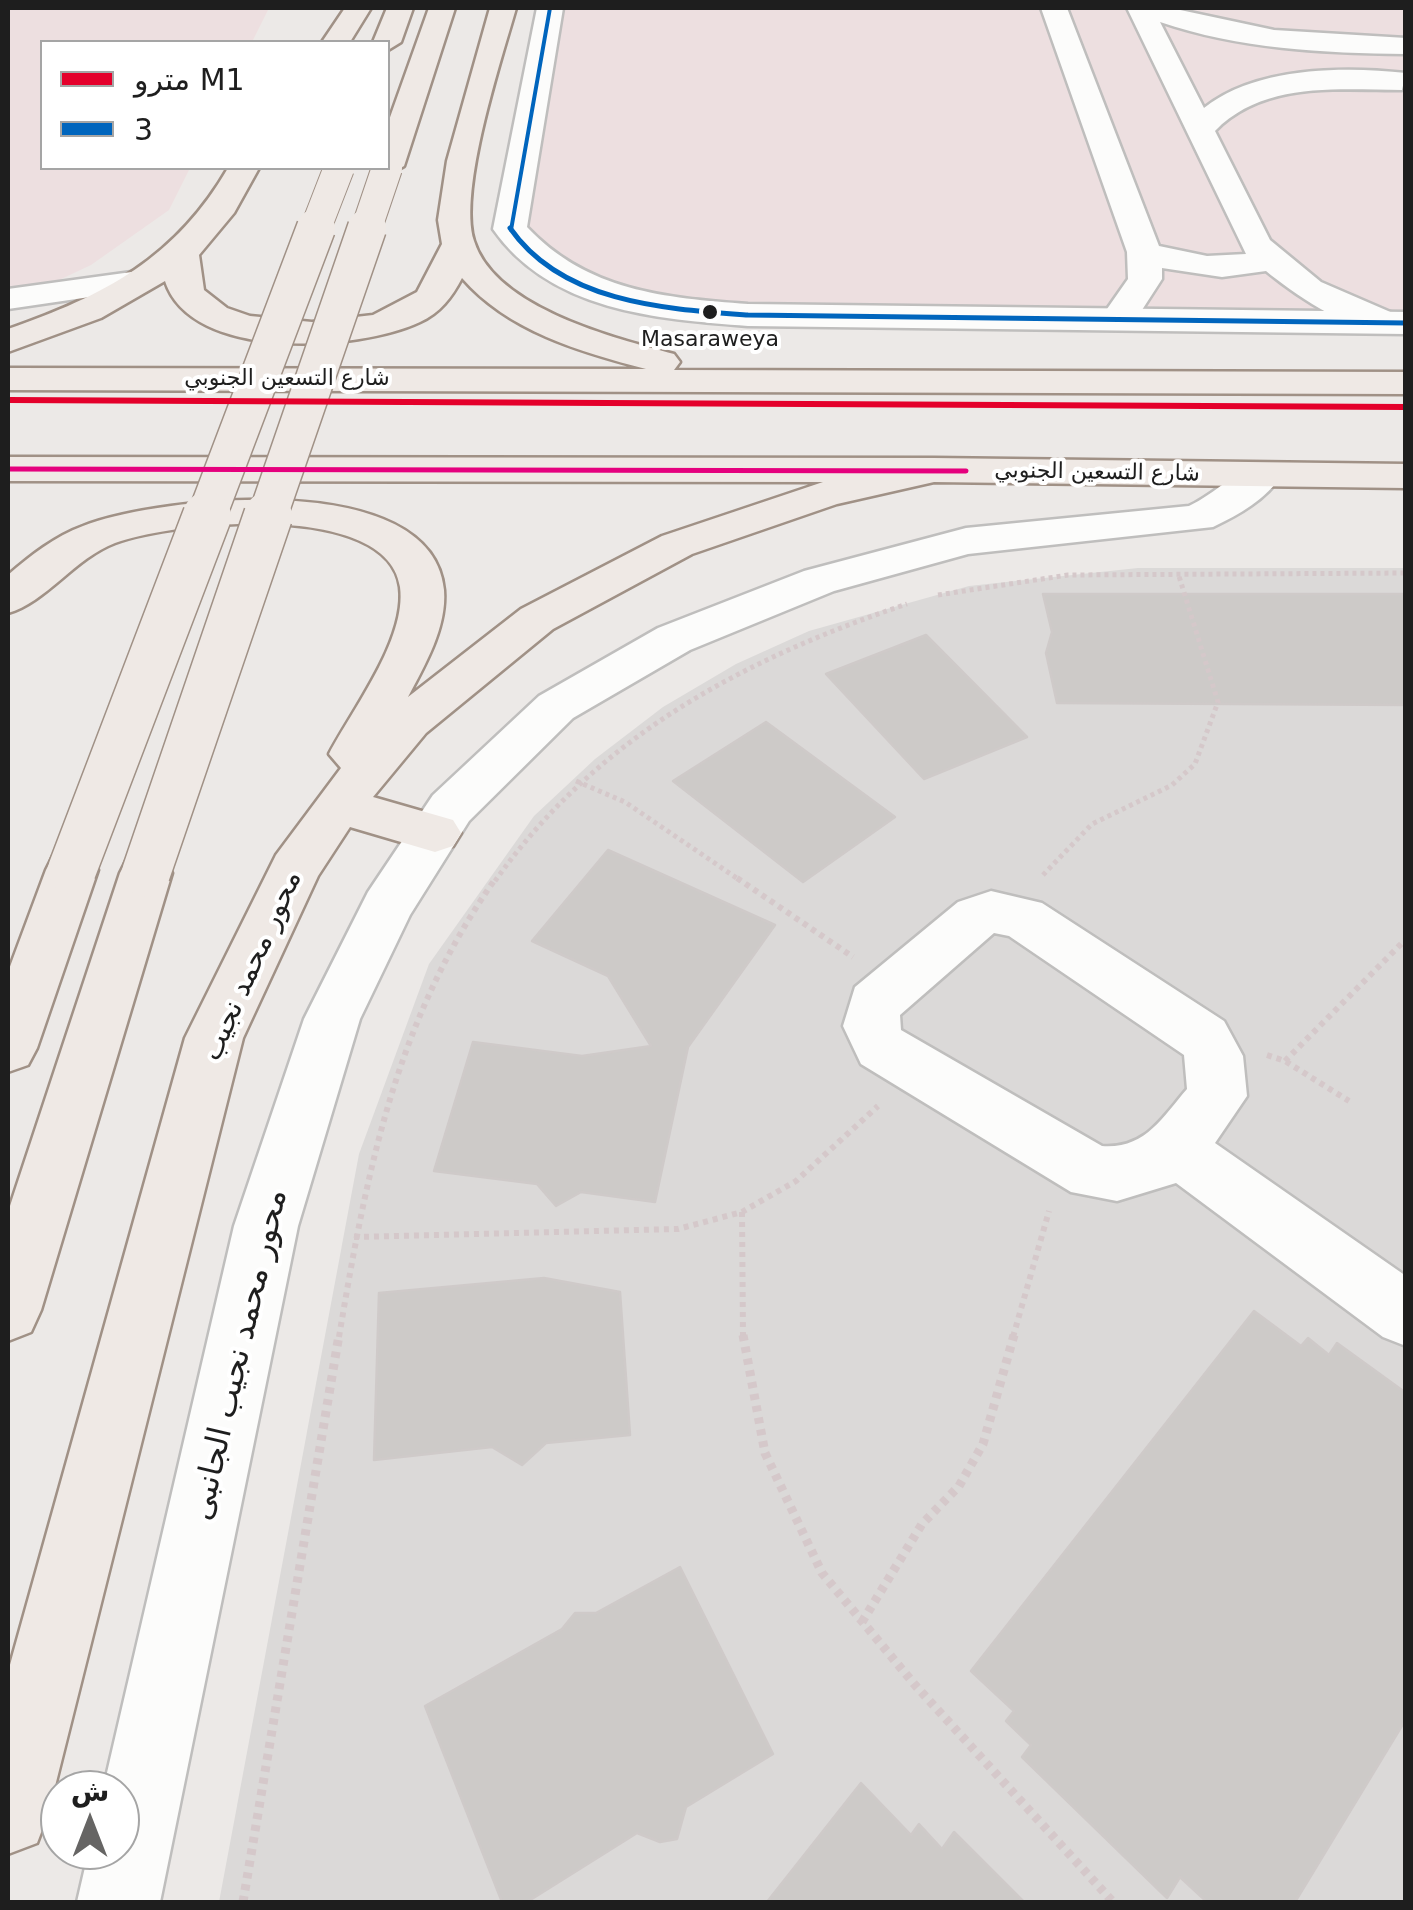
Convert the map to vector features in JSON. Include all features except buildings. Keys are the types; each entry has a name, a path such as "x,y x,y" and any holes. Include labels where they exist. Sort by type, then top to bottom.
{"main road":[{"path":"337,40 358,8"},
{"path":"388,40 400,8"},
{"path":"390,158 442,8"},
{"path":"477,8 473,37 481,82"},
{"path":"503,8 481,82 455,207 458,245 476,275 509,303 555,328 658,362 747,380"},
{"path":"8,341 88,308 182,252 214,218 242,170"},
{"path":"8,1048 338,170"},
{"path":"8,1310 146,872 386,170"},
{"path":"182,252 180,278 194,302 226,322 314,332 363,328 400,318 428,302 442,282 458,245"},
{"name":"شارع التسعين الجنوبي","path":"8,379 1406,384"},
{"name":"شارع التسعين الجنوبي","path":"8,469 934,470 1406,476"},
{"name":"محور محمد نجيب","path":"8,1814 214,1038 295,869 338,804 409,720 538,619 677,545 826,494 934,470"},
{"path":"8,600 46,562 100,534 158,516 303,513 369,526 414,558 422,584 420,621 354,752 338,804 435,833"}],"street":[{"path":"550,8 510,229 532,258 572,282 624,300 684,311 748,315 1394,323"},
{"path":"1054,8 1144,252 1145,280 1118,319"},
{"path":"1144,8 1233,32 1304,42 1406,46"},
{"path":"1144,8 1256,244 1270,260 1337,305 1394,323"},
{"path":"1233,32 1211,47 1220,67 1271,89"},
{"path":"1199,130 1219,109 1271,89 1314,82 1406,81"},
{"path":"1144,252 1179,263 1218,267 1270,260"},
{"path":"8,298 138,281"},
{"name":"محور محمد نجيب الجانبى","path":"118,1902 266,1226 332,1019 387,906 451,808 556,707 674,638 819,581 966,541 1198,518 1232,502 1262,475"},
{"path":"1008,912 1204,1038 1214,1056 1217,1096 1154,1169 1125,1177 1092,1172 881,1047 872,1033 870,1017 875,1003 977,917 1008,912"},
{"path":"1173,1148 1406,1315"}],"path":[{"path":"1008,912 1092,824 1172,785 1195,764 1218,702 1178,572"},
{"path":"934,596 1068,575 1406,572"},
{"path":"243,1902 354,1237 392,1082 441,962 501,868 576,780 648,725 739,668 836,626 918,601"},
{"path":"576,780 624,802 896,985"},
{"path":"1286,1061 1406,940"},
{"path":"1204,1038 1286,1061 1348,1101"},
{"path":"354,1237 678,1229 742,1212 796,1180 919,1070"},
{"path":"862,1622 922,1524 959,1486 983,1444 1064,1158"},
{"path":"742,1212 743,1335 765,1453 822,1573 1113,1902"}],"shaded area":[{"path":"8,8 269,8 253,40 40,40 40,170 189,170 169,210 91,265 8,304"},
{"path":"558,8 1405,8 1405,310 718,307 585,292 522,225 521,194"},
{"path":"1138,568 1405,568 1405,1902 219,1902 359,1154 429,964 534,816 595,759 663,707 736,664 809,631 969,586"}],"metro line":[{"name":"M1","path":"8,400 1406,407"}],"transit line":[{"name":"3","path":"550,8 510,229 533,254 587,287 649,305 748,315 1406,323"},
{"path":"8,469 966,471"}],"place":[{"name":"Masaraweya","path":"710,312"}]}
